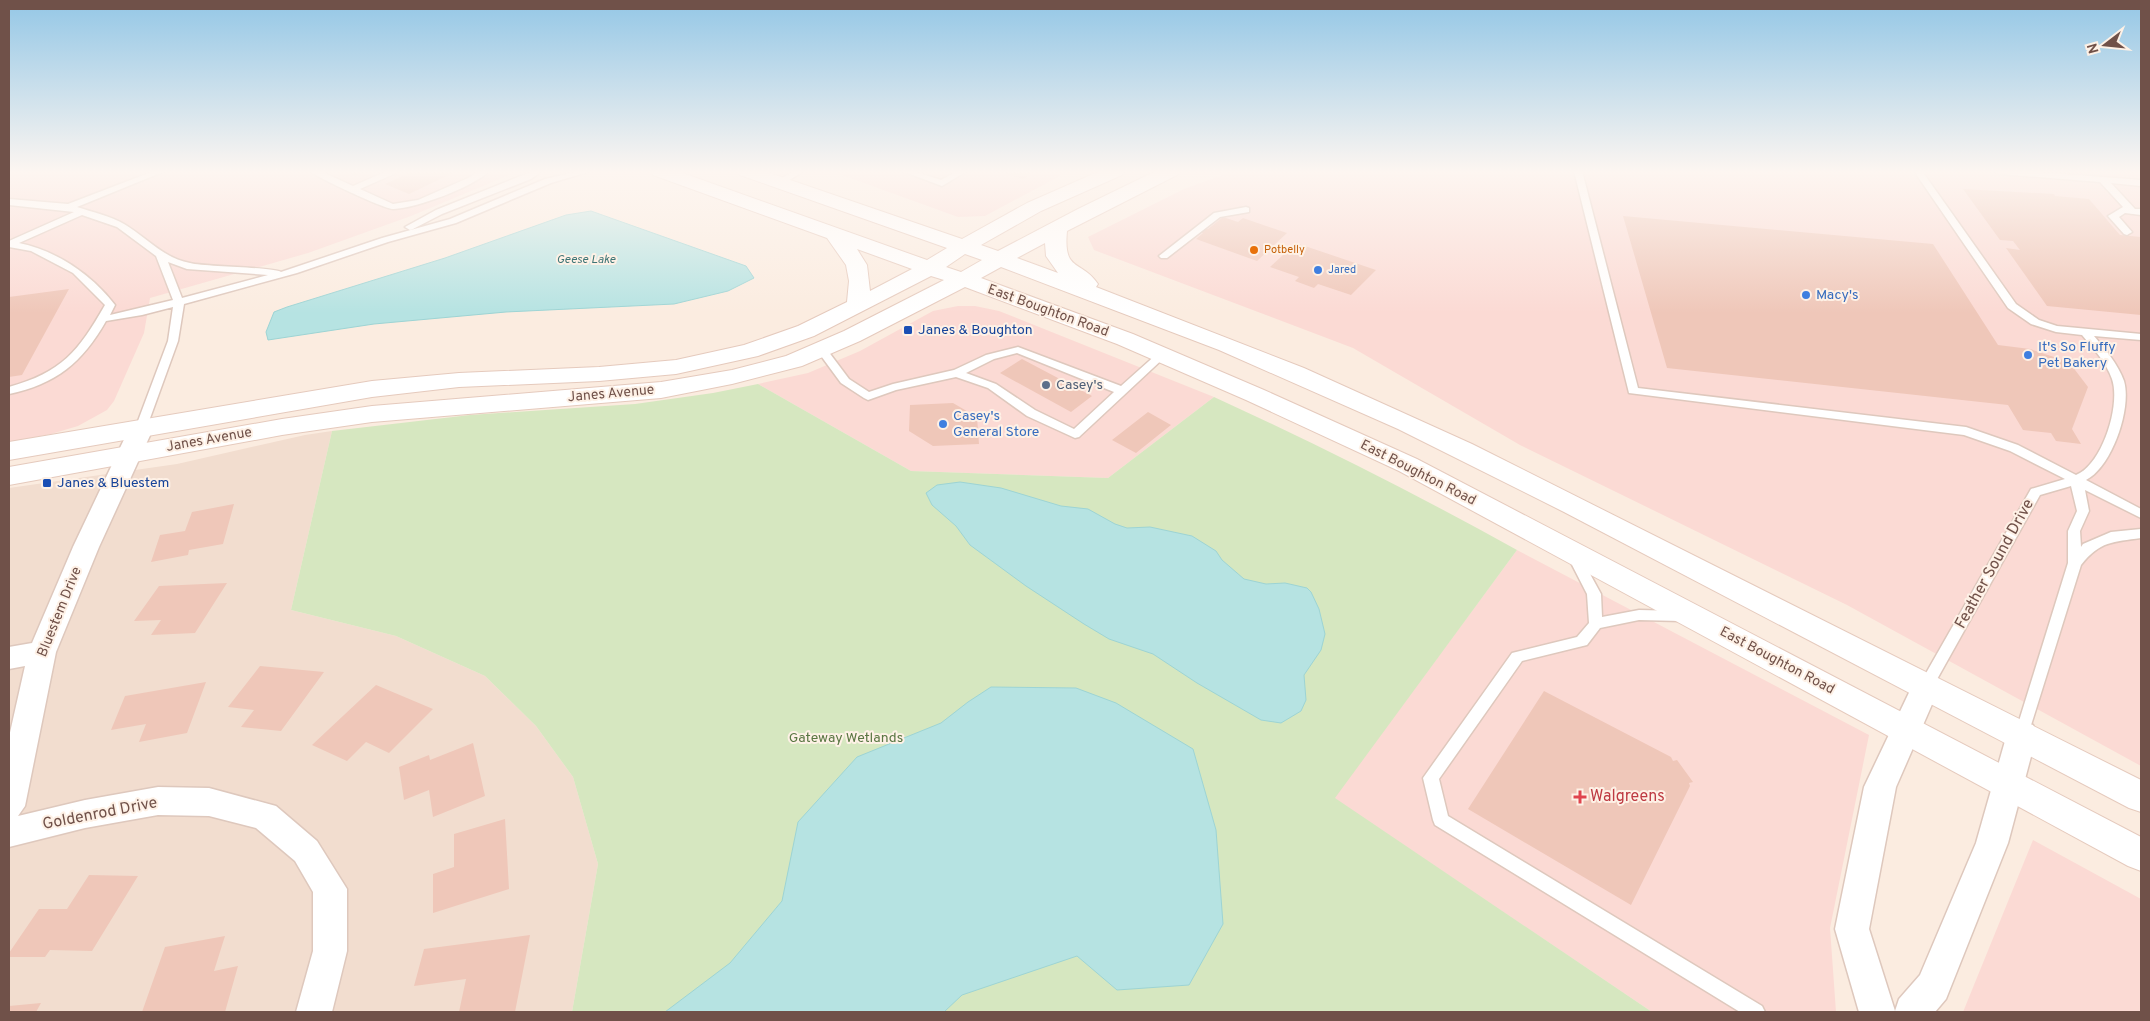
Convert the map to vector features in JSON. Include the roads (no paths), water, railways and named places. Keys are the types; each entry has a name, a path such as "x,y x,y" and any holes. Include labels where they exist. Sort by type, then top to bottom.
{"main road":[{"name":"East Boughton Road","path":"796,219 927,268 1008,295 1162,355 1408,465 1692,617 1906,728 2141,855"},
{"path":"885,219 1002,259 1192,331 1297,374 1443,441 1608,522 2141,797"},
{"name":"Janes Avenue","path":"9,451 372,389 459,380 599,374 676,367 750,351 806,331 909,280 1013,219"},
{"name":"Janes Avenue","path":"9,476 282,427 372,414 661,390 732,377 794,361 852,336 1002,259 1075,219"},
{"path":"1057,228 1054,249 1057,259 1066,269 1108,299"},
{"path":"833,232 854,260 861,276 858,305"}],"street":[{"name":"Bluestem Drive","path":"9,806 42,652 86,547 141,429"},
{"path":"9,658 42,652"},
{"name":"Feather Sound Drive","path":"1877,1012 1852,929 1880,786 1926,686"},
{"path":"1912,1012 1933,987 1992,843 2022,734"},
{"name":"Goldenrod Drive","path":"9,833 85,814 158,801 209,802 266,816 306,851 330,889 330,951 314,1012"}],"lane":[{"path":"9,244 66,219"},
{"path":"101,219 120,225 160,255 186,266 250,272 294,271"},
{"path":"385,240 426,219"},
{"path":"102,319 142,312 294,271 385,240 459,219"},
{"path":"1164,256 1212,219"},
{"path":"1590,219 1633,391 1966,431 2014,448 2141,514"},
{"path":"1952,219 2012,306 2035,322 2056,329 2141,337"},
{"path":"2116,219 2127,232"},
{"path":"9,244 34,249 76,272 110,305 80,352 64,368 43,379 9,391"},
{"path":"141,429 173,342 179,302 160,255"},
{"name":"Feather Sound Drive","path":"1926,686 2035,492 2076,479 2091,472 2102,459 2121,408 2122,390 2116,373 2085,332"},
{"path":"821,349 845,381 868,396 893,387 957,374 990,357 1018,350 1122,391"},
{"path":"957,374 992,386 1031,413 1075,434 1162,355"},
{"path":"2022,734 2075,562 2074,531 2083,511 2076,479"},
{"path":"2075,562 2088,547 2111,537 2141,534"},
{"path":"1572,553 1594,594 1596,624"},
{"path":"1692,617 1639,614 1596,624 1582,641 1517,657 1431,778 1441,820 1756,1012"}],"water":[{"name":"Geese Lake","path":"556,219 613,219 746,266 754,278 728,291 674,304 506,312 374,324 268,340 266,332 274,312 445,258"},
{"path":"960,482 1001,488 1061,506 1088,509 1115,524 1127,528 1150,527 1192,536 1216,551 1222,560 1244,579 1266,584 1285,583 1307,588 1319,609 1325,634 1321,650 1304,675 1306,700 1301,711 1281,723 1261,720 1197,683 1153,654 1109,639 1026,586 970,545 956,526 932,505 926,493 937,485"},
{"path":"991,687 1076,688 1116,703 1193,749 1216,830 1223,924 1189,985 1117,990 1077,956 962,995 944,1012 665,1012 730,963 782,901 798,822 857,757 941,723"}],"place":[{"name":"Potbelly","path":"1254,250"},
{"name":"Jared","path":"1318,270"},
{"name":"Macy's","path":"1806,295"},
{"name":"Janes & Boughton","path":"908,330"},
{"name":"It's So Fluffy Pet Bakery","path":"2028,355"},
{"name":"Casey's","path":"1046,385"},
{"name":"Casey's General Store","path":"943,424"},
{"name":"Janes & Bluestem","path":"47,483"},
{"name":"Walgreens","path":"1580,797"}],"park label":[{"name":"Gateway Wetlands","path":"846,738"}]}
